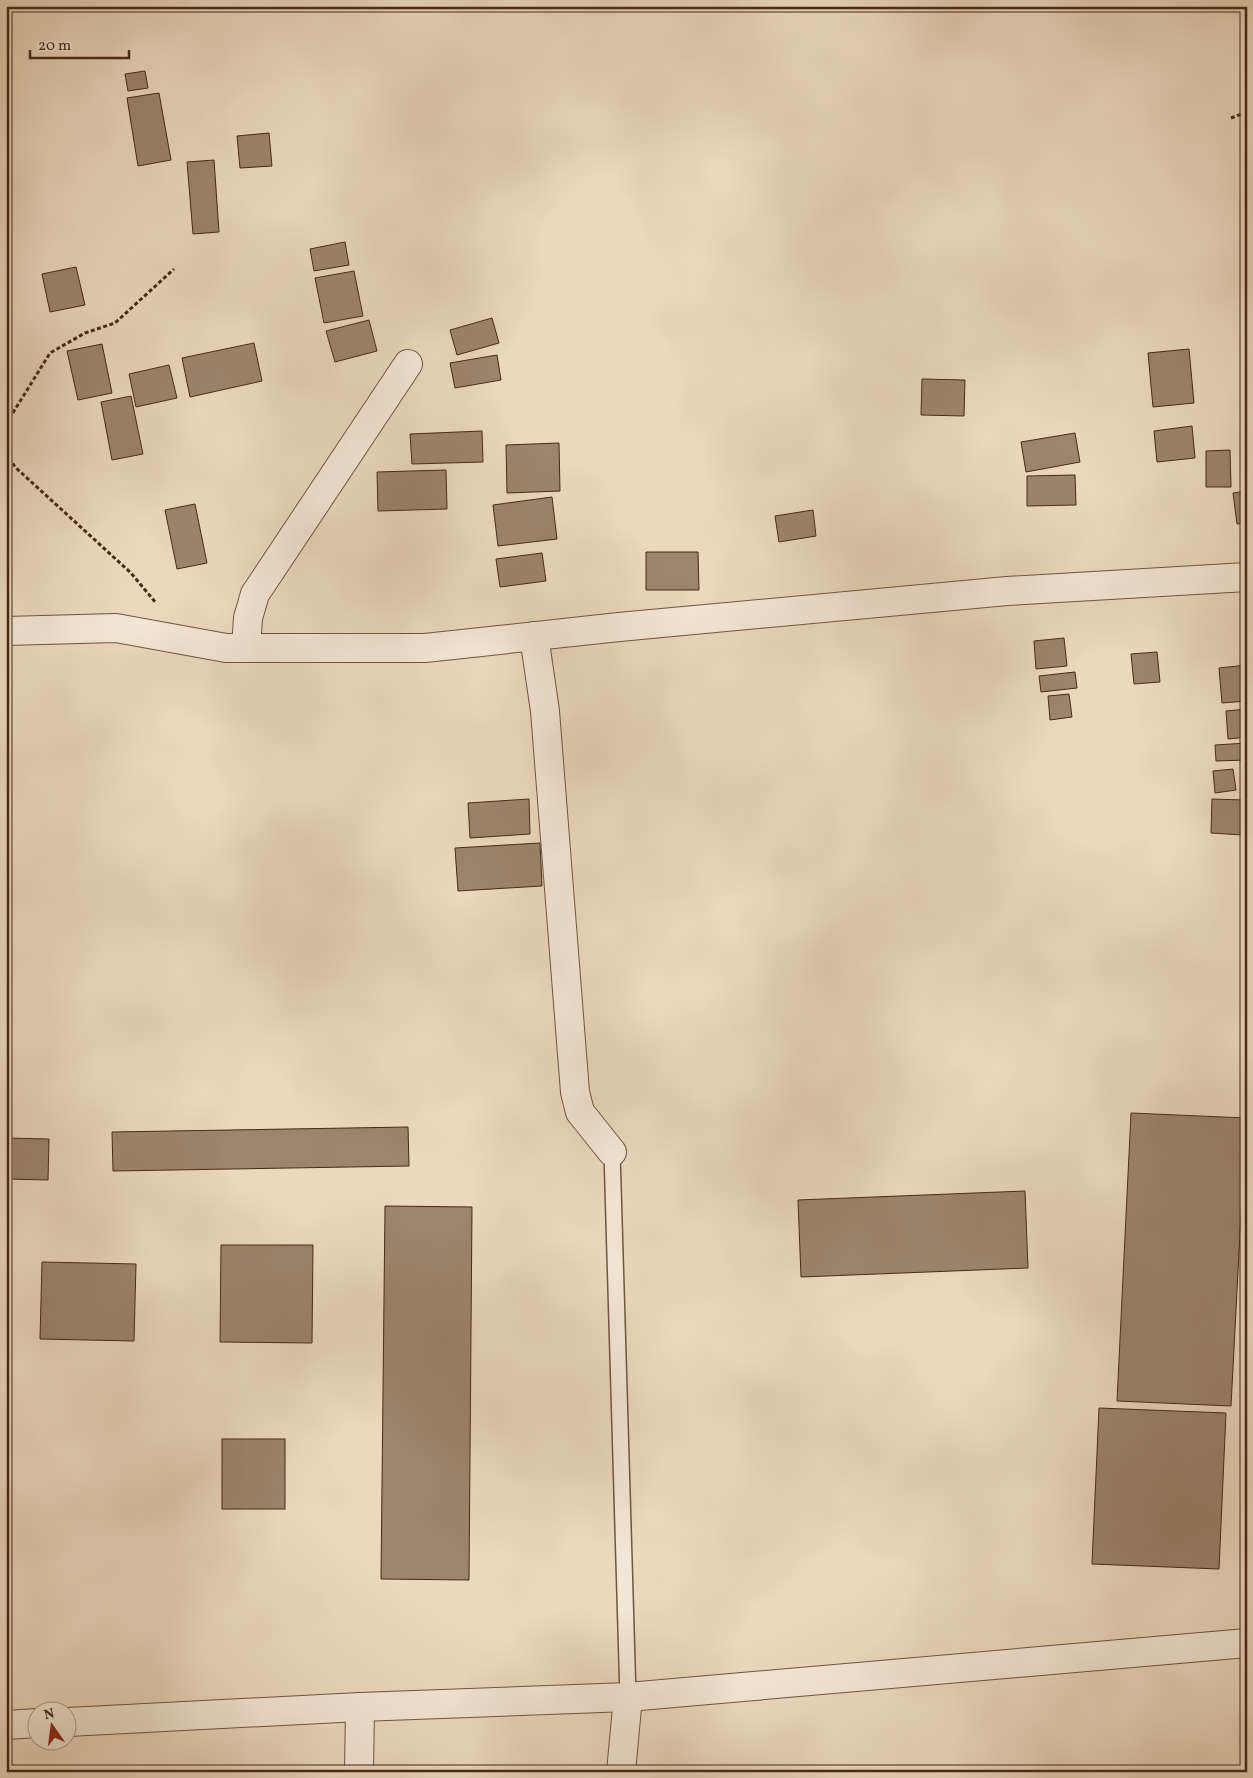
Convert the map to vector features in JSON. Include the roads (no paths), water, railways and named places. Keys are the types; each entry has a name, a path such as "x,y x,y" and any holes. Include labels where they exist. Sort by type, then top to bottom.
{"street":[{"path":"246,648 248,618 255,594 408,364"},
{"path":"6,632 116,628 226,648 425,648 619,627 1007,591 1247,577"},
{"path":"534,636 545,710 575,1092 580,1112 612,1152"},
{"path":"78,1721 360,1707 628,1697 1247,1643"},
{"path":"621,1772 628,1697"},
{"path":"359,1772 360,1707"},
{"path":"6,1725 28,1724"}],"lane":[{"path":"612,1152 628,1697"}]}
